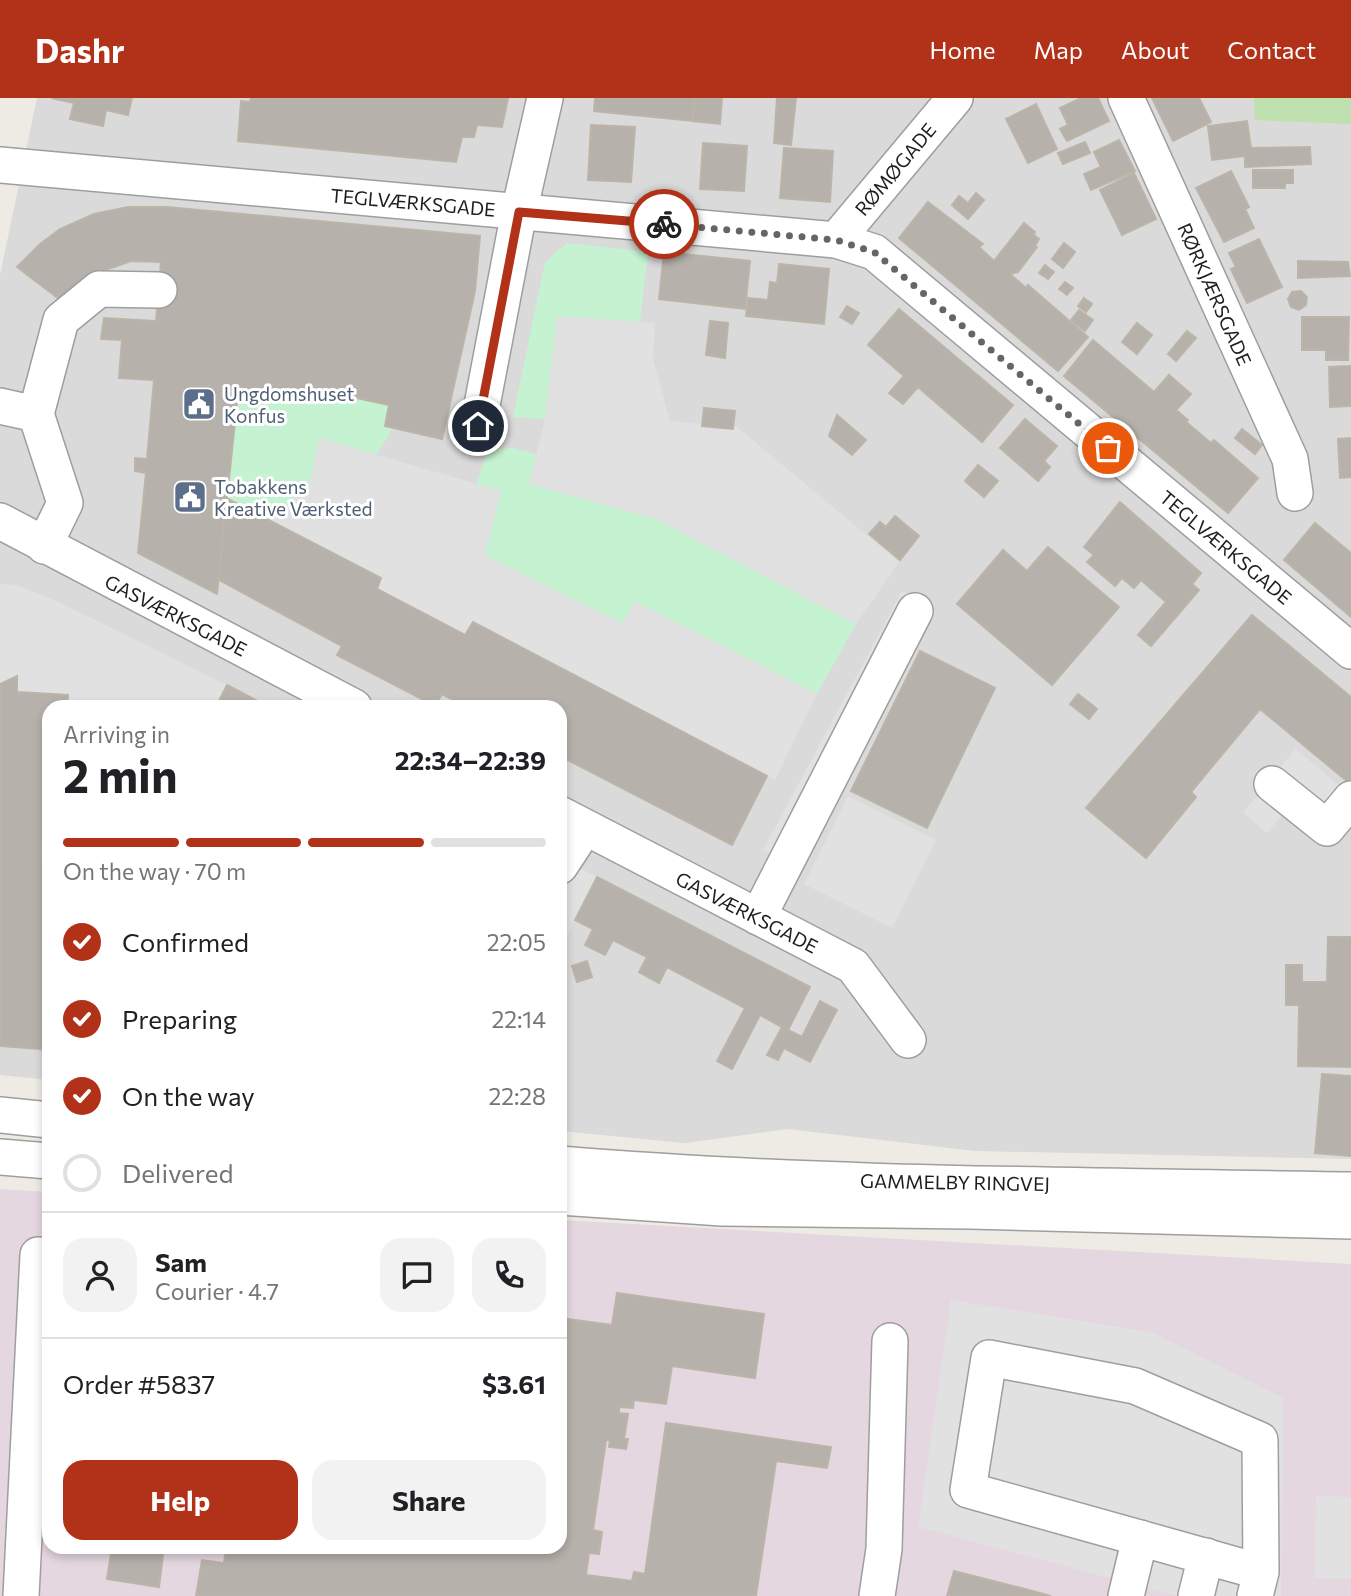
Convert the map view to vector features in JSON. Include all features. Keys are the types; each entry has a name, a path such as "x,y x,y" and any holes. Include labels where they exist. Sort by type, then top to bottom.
{"street":[{"path":"478,426 519,212 545,98"},
{"name":"RØMØGADE","path":"836,240 955,98"},
{"name":"RØRKJÆRSGADE","path":"1126,98 1290,459 1295,494"},
{"name":"TEGLVÆRKSGADE","path":"0,165 836,240 874,252 1351,651"},
{"path":"44,546 65,503 36,414 61,320 99,289 159,290"},
{"path":"0,406 36,414"},
{"name":"GASVÆRKSGADE","path":"0,522 341,700"},
{"path":"758,917 915,611"},
{"path":"1272,783 1326,828 1351,799"},
{"path":"567,842 573,821"},
{"name":"GASVÆRKSGADE","path":"573,821 853,966 908,1040"},
{"path":"0,1115 42,1119"},
{"path":"0,1157 42,1160"},
{"name":"GAMMELBY RINGVEJ","path":"567,1165 664,1173 906,1181 1351,1190"},
{"name":"GAMMELBY RINGVEJ","path":"567,1197 722,1208 970,1211 1351,1222"},
{"path":"22,1596 14,1471 38,1255 42,1255"},
{"path":"877,1596 884,1549 890,1341"},
{"path":"989,1358 1135,1386 1260,1440 1258,1584 1206,1556 1140,1538 968,1490 989,1358"},
{"path":"1126,1596 1140,1538"},
{"path":"1196,1596 1206,1556"}],"shaded area":[{"path":"37,98 1351,98 1351,1159 975,1151 788,1129 685,1143 567,1132 567,700 42,700 42,1079 0,1075 0,275"},
{"path":"557,316 655,323 653,359 670,421 737,427 899,562 856,624 656,519 529,484 545,419"},
{"path":"319,438 501,491 485,555 623,624 634,601 817,694 775,780 473,623 465,635 377,589 381,578 272,522 311,479"},
{"path":"0,584 16,585 50,598 227,685 219,700 67,700 67,695 17,692 17,676 0,684"},
{"path":"902,591 934,609 795,867 763,850"},
{"path":"1295,749 1351,795 1351,813 1324,847 1283,814 1267,833 1243,813"},
{"path":"848,796 936,840 892,928 804,884"},
{"path":"567,862 597,877 567,935"},
{"path":"0,1189 42,1192 42,1554 567,1554 567,1220 1351,1264 1351,1596 0,1596"},
{"path":"951,1300 1151,1332 1283,1398 1281,1596 1177,1596 918,1527"},
{"path":"1316,1496 1351,1497 1351,1579 1314,1578"}],"green space":[{"path":"1254,98 1351,98 1351,124 1255,120"},
{"path":"567,243 648,252 640,322 557,316 545,419 513,417 545,262"},
{"path":"315,389 389,405 385,426 393,428 376,455 319,439 311,479 272,522 226,498 238,393 313,399"},
{"path":"513,448 536,454 529,484 656,519 856,624 817,694 635,602 624,624 484,555 501,491 476,484 488,450"}],"building":[{"path":"51,98 132,98 128,115 106,110 103,126 70,119 74,103"},
{"path":"251,98 508,98 502,127 477,125 474,137 462,137 456,162 238,141 241,101 250,102"},
{"path":"595,98 695,98 693,121 594,111"},
{"path":"695,98 722,98 720,124 693,121"},
{"path":"777,98 796,98 791,145 774,143"},
{"path":"1081,98 1098,98 1109,121 1067,141 1060,129 1068,125 1060,108"},
{"path":"1152,98 1199,98 1211,122 1173,141"},
{"path":"1036,104 1057,149 1028,163 1006,119"},
{"path":"1247,121 1251,148 1310,147 1311,164 1245,167 1245,156 1212,160 1208,126"},
{"path":"591,125 635,127 631,182 588,180"},
{"path":"1119,140 1135,171 1091,190 1084,174 1101,167 1094,152"},
{"path":"1085,142 1090,153 1063,164 1058,153"},
{"path":"703,143 747,146 744,191 700,189"},
{"path":"784,148 833,151 830,202 780,198"},
{"path":"1253,170 1293,170 1293,183 1285,183 1285,188 1253,188"},
{"path":"1231,171 1249,207 1245,209 1254,228 1224,242 1196,188"},
{"path":"1134,173 1156,219 1122,235 1100,190"},
{"path":"976,193 984,200 968,219 952,205 959,196 968,203"},
{"path":"928,202 983,244 979,247 994,261 1024,223 1035,232 1033,234 1039,239 1035,246 1037,247 1018,272 1010,274 1026,288 1028,285 1088,337 1058,371 899,238"},
{"path":"128,207 167,207 480,236 475,291 442,439 385,426 389,405 315,389 314,399 238,393 217,594 138,553 146,473 135,471 135,458 147,459 154,380 119,378 122,340 101,339 104,318 156,321 161,262 131,261 108,269 85,282 63,302 17,267 60,229 94,214"},
{"path":"1259,239 1282,287 1247,303 1231,269 1236,267 1229,253"},
{"path":"1064,243 1075,252 1063,268 1052,259"},
{"path":"664,252 750,261 745,309 659,299"},
{"path":"1298,261 1348,262 1350,276 1298,278"},
{"path":"779,264 829,269 824,324 746,316 748,298 768,300 770,282 777,283"},
{"path":"1045,265 1054,272 1048,279 1039,273"},
{"path":"1065,282 1073,288 1067,295 1059,289"},
{"path":"1301,291 1307,297 1306,305 1299,310 1291,307 1288,299 1292,292"},
{"path":"1084,298 1092,304 1086,312 1078,306"},
{"path":"847,306 859,313 852,324 840,317"},
{"path":"899,309 1013,405 982,442 918,387 903,404 889,393 904,376 868,345"},
{"path":"1079,310 1093,320 1085,331 1071,320"},
{"path":"1302,317 1349,317 1348,360 1326,360 1326,350 1302,350"},
{"path":"710,321 728,323 725,358 706,355"},
{"path":"1137,323 1152,335 1137,354 1122,342"},
{"path":"1187,331 1196,338 1176,361 1168,354"},
{"path":"1093,340 1154,392 1169,375 1191,394 1176,410 1188,420 1186,422 1211,443 1214,440 1258,478 1228,513 1064,376"},
{"path":"1351,366 1351,406 1330,407 1329,367"},
{"path":"704,408 735,411 733,429 702,426"},
{"path":"837,415 866,440 852,455 829,436"},
{"path":"1025,419 1057,446 1044,461 1050,467 1038,481 1000,448"},
{"path":"1242,429 1262,445 1255,454 1235,438"},
{"path":"1351,438 1351,477 1340,478 1338,439"},
{"path":"978,465 998,481 984,497 965,481"},
{"path":"226,498 381,578 377,589 465,635 473,622 767,776 732,845 567,760 567,700 453,700 442,694 438,700 423,700 337,655 342,646 219,580"},
{"path":"1120,502 1201,573 1192,584 1199,590 1151,646 1138,635 1166,602 1141,580 1134,588 1122,578 1115,586 1087,562 1094,555 1084,547"},
{"path":"895,516 919,536 900,560 869,534 880,522 886,527"},
{"path":"1315,523 1351,553 1351,617 1284,560"},
{"path":"1048,547 1119,607 1052,685 957,604 1003,550 1027,571"},
{"path":"1252,615 1351,697 1351,779 1348,782 1260,709 1191,792 1196,797 1146,858 1086,808"},
{"path":"920,651 995,688 927,828 851,791"},
{"path":"17,676 17,692 68,695 68,700 42,700 42,1050 0,1046 0,684"},
{"path":"227,685 256,700 220,700"},
{"path":"1078,694 1097,709 1089,719 1070,704"},
{"path":"597,877 810,987 788,1030 802,1037 820,1001 837,1010 810,1062 784,1048 778,1060 767,1055 782,1027 760,1015 732,1069 717,1061 745,1008 667,967 659,983 639,972 647,957 613,940 605,955 585,945 593,929 575,920"},
{"path":"1328,937 1351,937 1351,1067 1298,1066 1299,1005 1286,1005 1286,965 1302,965 1302,982 1327,982"},
{"path":"587,961 592,977 577,982 572,966"},
{"path":"1322,1074 1351,1076 1351,1156 1315,1153"},
{"path":"617,1293 764,1314 755,1378 672,1366 666,1404 634,1400 633,1408 619,1407 619,1413 628,1414 624,1439 628,1439 626,1449 609,1447 610,1440 606,1440 593,1530 602,1532 599,1554 589,1553 586,1575 632,1581 634,1572 645,1574 666,1423 831,1447 827,1468 776,1461 756,1596 196,1596 202,1560 224,1563 225,1554 567,1554 567,1319 612,1325"},
{"path":"111,1554 163,1554 159,1587 107,1579"},
{"path":"954,1571 1021,1588 1051,1596 947,1596"}],"way so far":[{"path":"664,224 836,240 874,252 1108,448"}],"place":[{"name":"Ungdomshuset Konfus","path":"199,404"},
{"name":"Tobakkens Kreative Værksted","path":"190,497"}],"route":[{"path":"478,426 519,212 664,224"}]}
